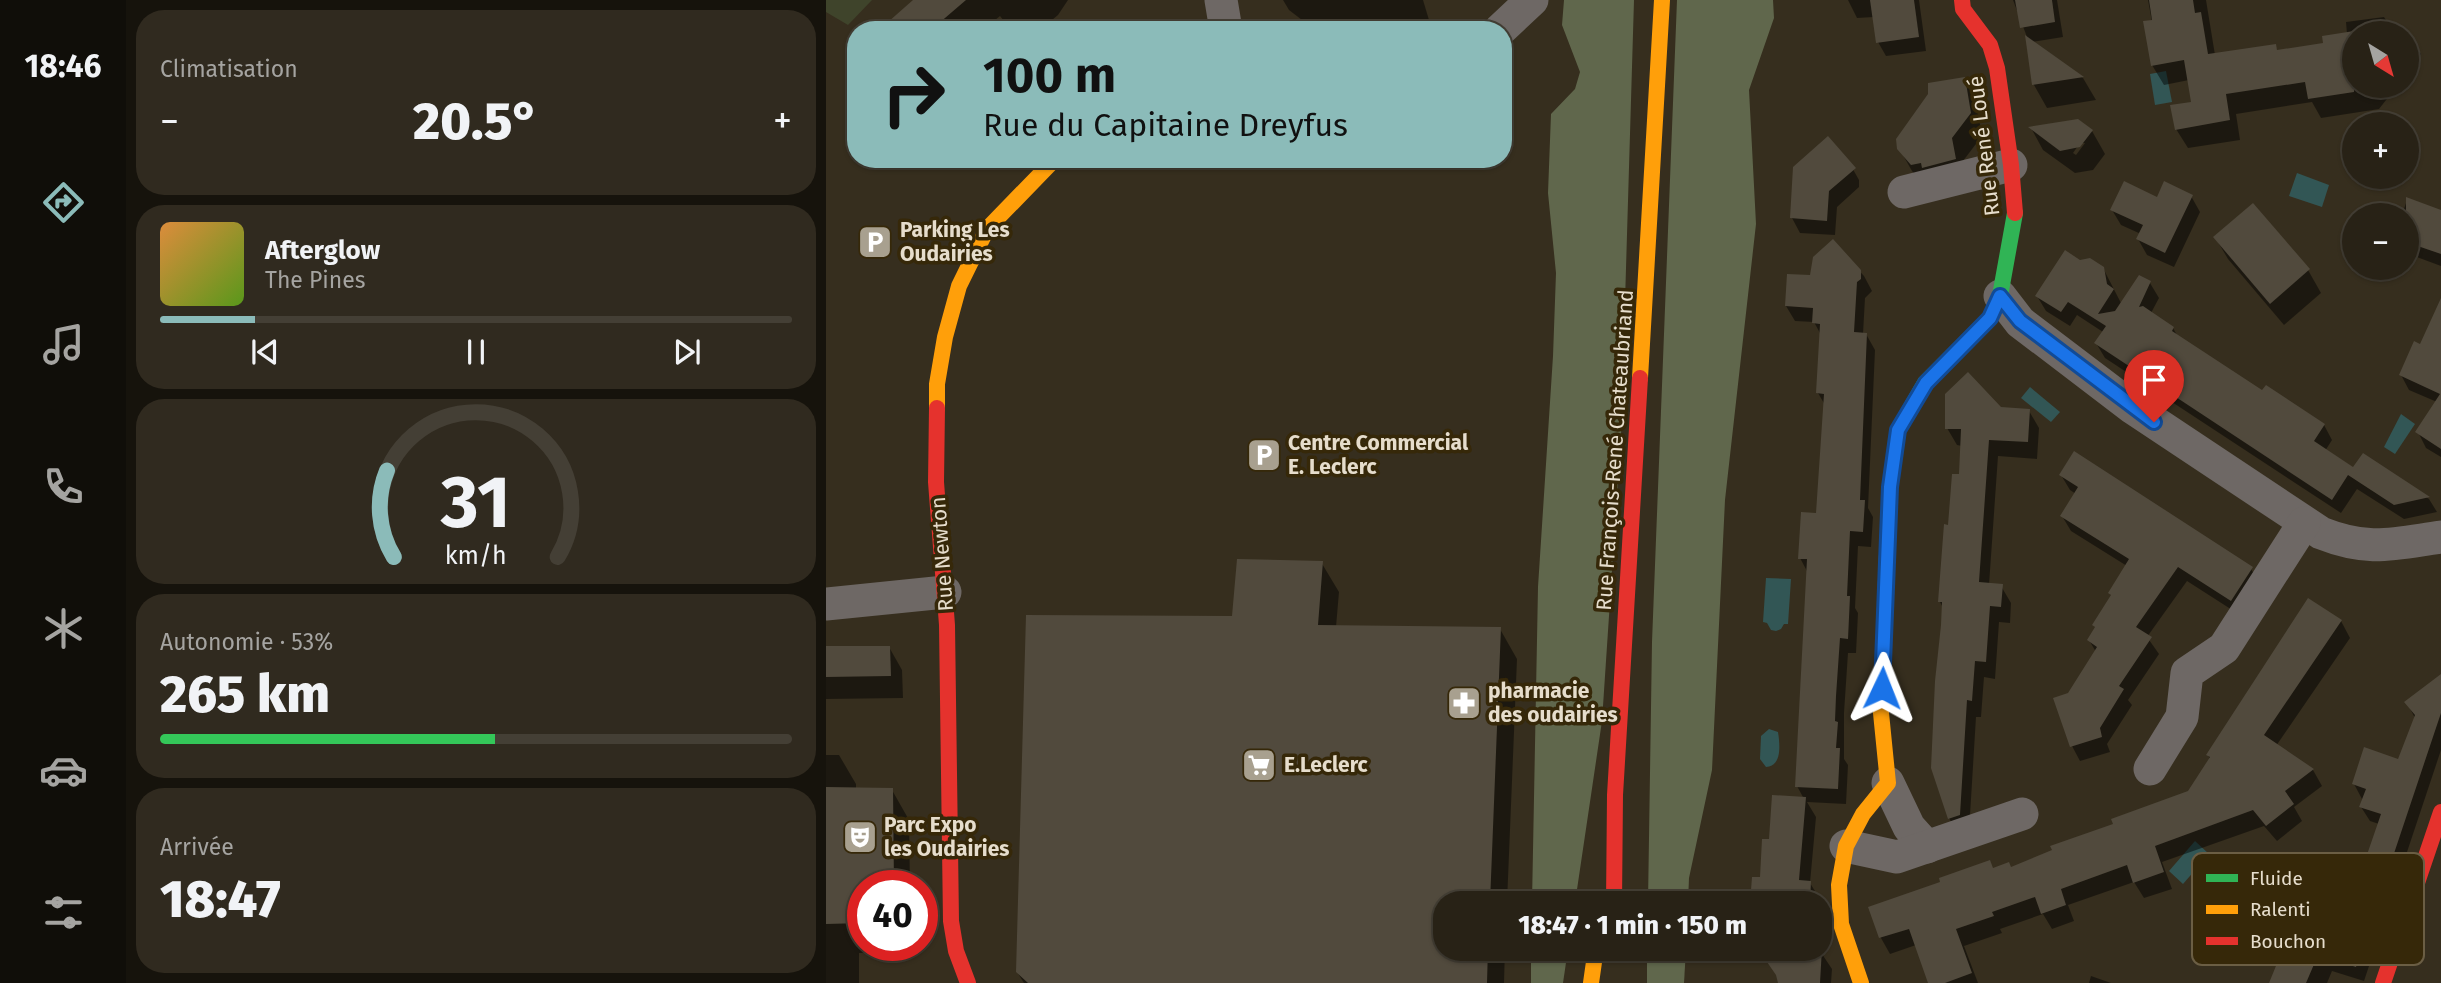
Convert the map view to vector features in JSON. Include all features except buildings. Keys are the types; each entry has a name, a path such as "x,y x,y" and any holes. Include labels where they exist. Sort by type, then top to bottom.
{"street":[{"path":"1221,0 1224,21"},
{"path":"1510,21 1532,0"},
{"name":"Rue François-René Chateaubriand","path":"1614,891 1615,795 1662,0"},
{"name":"Rue René Loué","path":"1888,783 1881,713 1890,487 1898,430 1926,383 1990,318 2000,296 2015,219 2011,165 1997,68 1990,45 1963,9 1962,0"},
{"path":"1904,192 2011,165"},
{"name":"Rue Newton","path":"968,983 956,951 951,921 945,592 936,482 937,384 944,337 959,286 987,229 1046,168"},
{"path":"2000,296 2020,321 2133,408 2304,523 2346,543 2379,546 2441,537"},
{"path":"2150,769 2182,717 2187,673 2224,649 2304,523"},
{"path":"826,604 945,592"},
{"path":"1861,983 1841,923 1839,885 1846,846 1863,814 1888,783 1909,827 1927,847"},
{"path":"1603,891 1615,795"},
{"path":"2424,862 2441,812"},
{"path":"1846,846 1897,857 2022,814"},
{"path":"1591,983 1594,961"},
{"path":"2383,983 2389,965"}],"green space":[{"path":"826,0 872,0 852,21 847,21 847,24 826,12"},
{"path":"1564,0 1634,0 1621,436 1602,721 1577,891 1532,891 1538,587 1556,273 1548,193 1551,114 1575,89 1580,72 1562,25"},
{"path":"1677,0 1773,0 1774,18 1749,90 1756,224 1725,500 1712,770 1688,891 1648,891 1652,642"},
{"path":"1531,961 1566,961 1563,983 1531,983"},
{"path":"1647,961 1685,961 1684,983 1647,983"}],"water":[{"path":"2166,71 2172,102 2155,105 2150,74"},
{"path":"2297,173 2329,185 2322,207 2289,196"},
{"path":"2030,387 2060,412 2051,422 2021,398"},
{"path":"2401,414 2415,424 2395,454 2384,447"},
{"path":"1766,578 1791,579 1788,624 1776,631 1763,622"},
{"path":"1769,729 1778,732 1779,749 1775,763 1766,767 1760,759 1761,736"},
{"path":"2195,841 2208,853 2192,853 2192,874 2183,884 2169,871"}],"traffic: fast":[{"path":"1887,554 1890,487 1898,430 1925,383 1990,318 2000,296 2015,213"}],"traffic: slow":[{"path":"1640,378 1662,0"},
{"path":"937,408 937,384 945,337 959,286 987,229 1046,168"},
{"path":"1861,983 1841,924 1839,885 1846,846 1863,814 1888,783 1881,713 1887,554"},
{"path":"1591,983 1594,961"}],"traffic: jam":[{"path":"1962,0 1963,9 1990,45 1997,68 2015,213"},
{"path":"1614,891 1615,795 1640,378"},
{"path":"937,408 936,482 947,625 951,921 956,951 968,983"},
{"path":"2424,862 2441,812"},
{"path":"2383,983 2389,965"}],"place":[{"name":"Parking Les Oudairies","path":"875,242"},
{"name":"Centre Commercial E. Leclerc","path":"1264,455"},
{"name":"pharmacie des oudairies","path":"1464,703"},
{"name":"E.Leclerc","path":"1259,765"},
{"name":"Parc Expo les Oudairies","path":"860,837"}],"route":[{"path":"1882,688 1890,487 1898,430 1926,383 1990,318 2000,296 2020,321 2154,422"}]}
